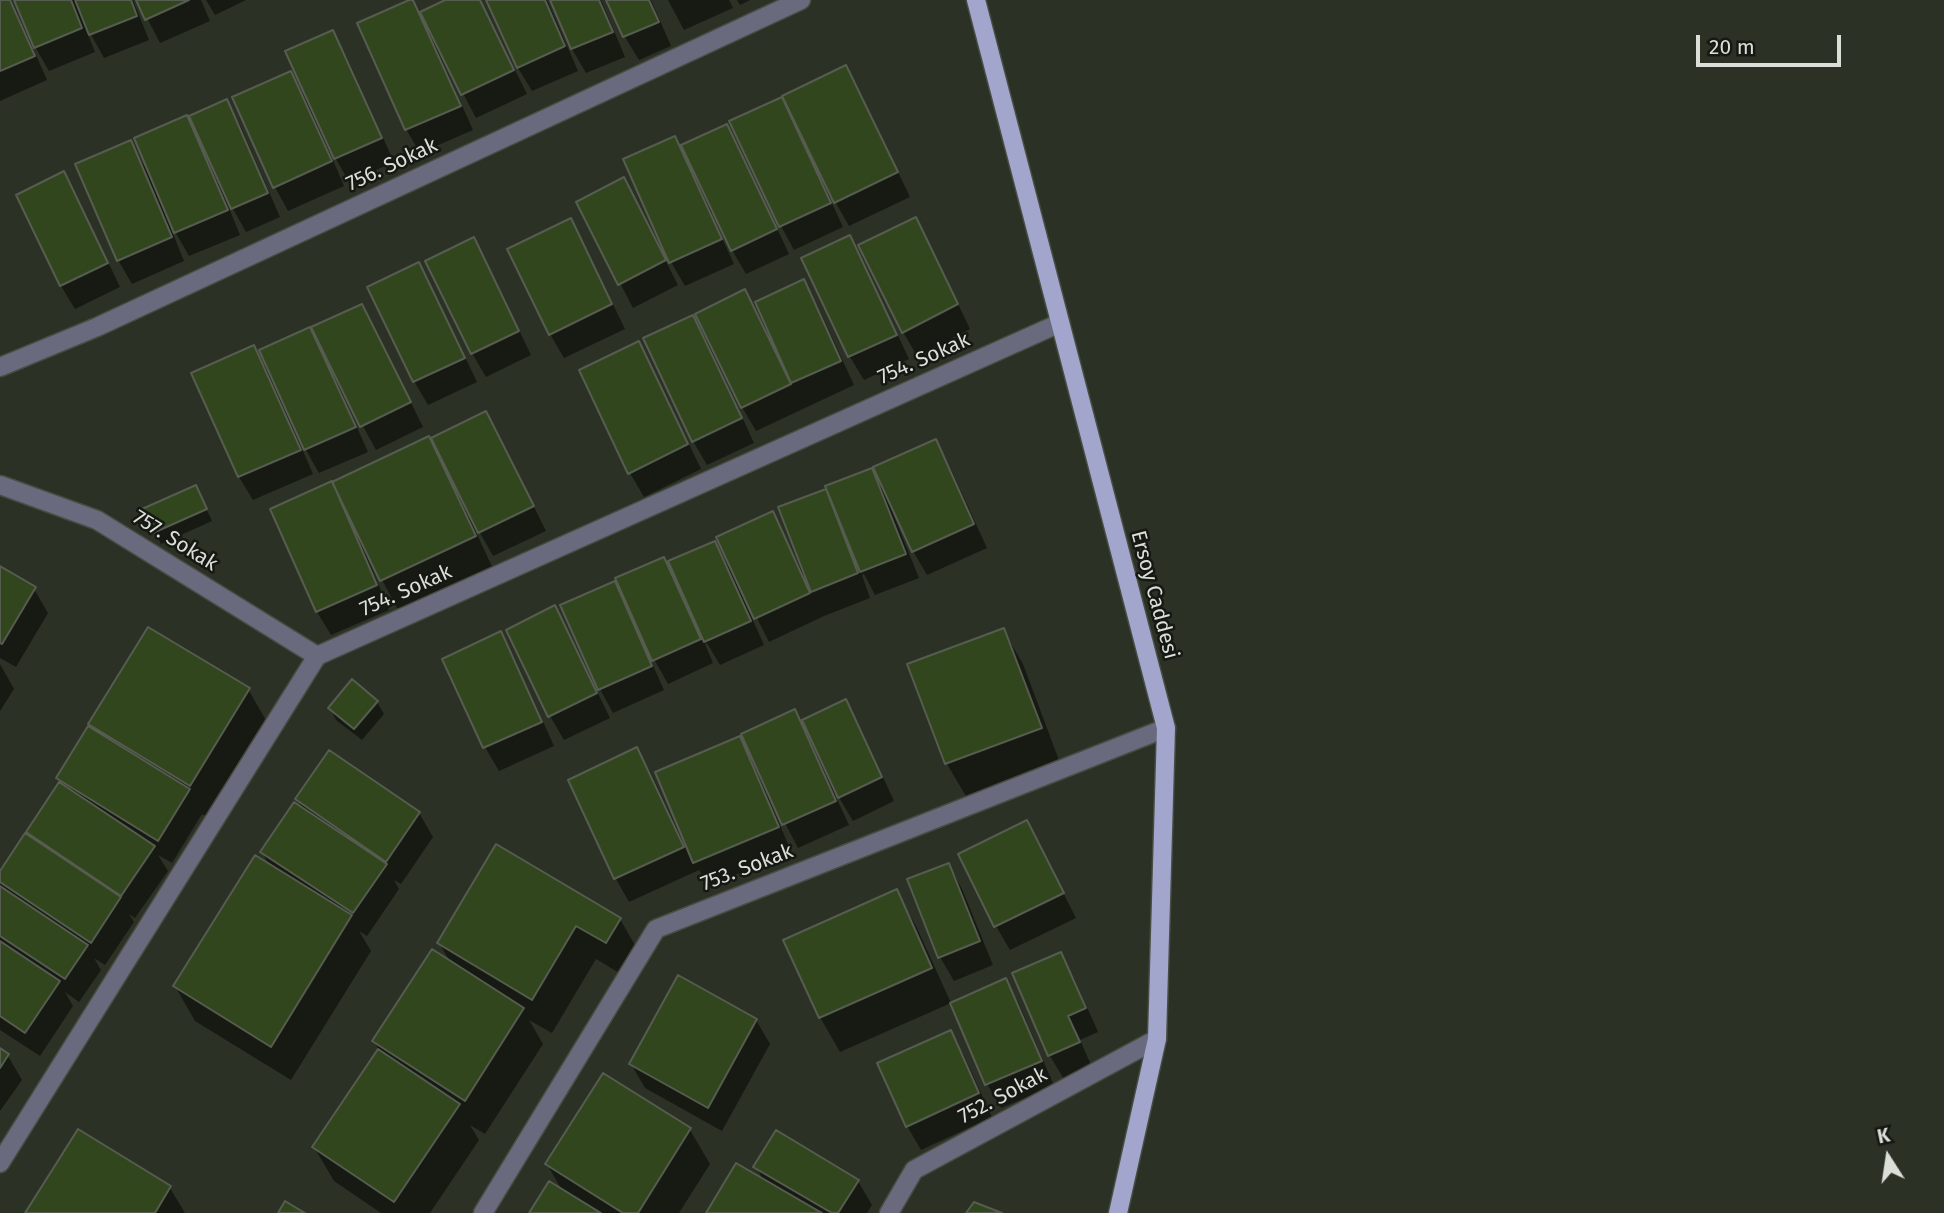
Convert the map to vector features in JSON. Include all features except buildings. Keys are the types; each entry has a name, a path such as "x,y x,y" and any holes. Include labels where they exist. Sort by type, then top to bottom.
{"main road":[{"name":"Ersoy Caddesi","path":"976,0 1166,728 1157,1039 1118,1213"}],"street":[{"name":"756. Sokak","path":"0,367 97,327 801,0"},
{"name":"754. Sokak","path":"317,656 1060,323"},
{"name":"757. Sokak","path":"0,485 97,520 317,656"},
{"path":"0,1163 317,656"},
{"name":"753. Sokak","path":"483,1213 656,929 1166,728"},
{"name":"752. Sokak","path":"889,1213 914,1170 1157,1039"}]}
